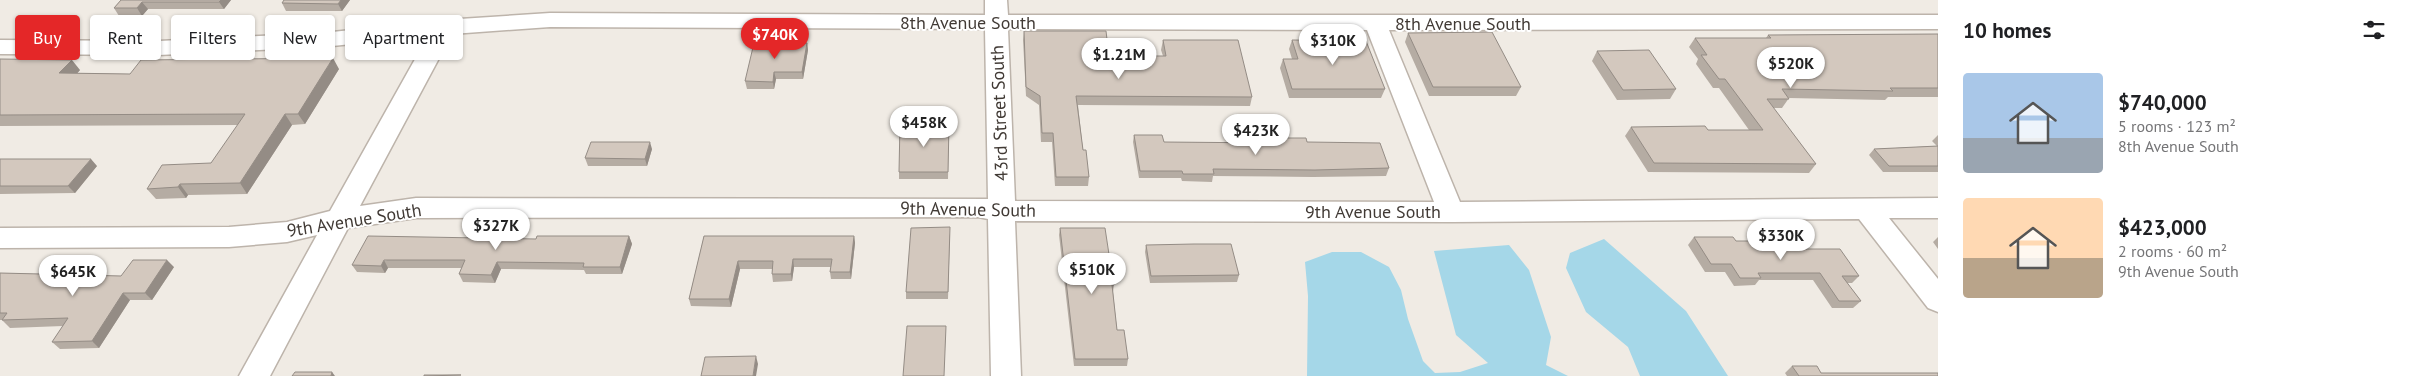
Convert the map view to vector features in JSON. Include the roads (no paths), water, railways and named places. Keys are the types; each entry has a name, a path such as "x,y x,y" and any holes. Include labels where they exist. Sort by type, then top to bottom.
{"street":[{"name":"8th Avenue South","path":"463,26 550,20 996,11 1375,23 1938,22"},
{"name":"43rd Street South","path":"996,11 1006,376"},
{"path":"1375,23 1451,212"},
{"name":"8th Avenue South","path":"0,47 159,48 345,38"},
{"path":"254,376 426,60"},
{"name":"9th Avenue South","path":"0,238 229,237 287,232 340,219 416,208 978,208 1002,211 1451,212 1938,208"},
{"path":"1866,208 1938,300"}],"water":[{"path":"1604,239 1686,311 1728,376 1640,376 1628,347 1586,312 1566,268 1570,253"},
{"path":"1509,245 1529,270 1551,337 1546,365 1568,376 1307,376 1308,296 1305,262 1332,252 1361,252 1389,267 1401,290 1408,319 1423,361 1435,373 1460,372 1488,363 1456,335 1434,251"}]}
